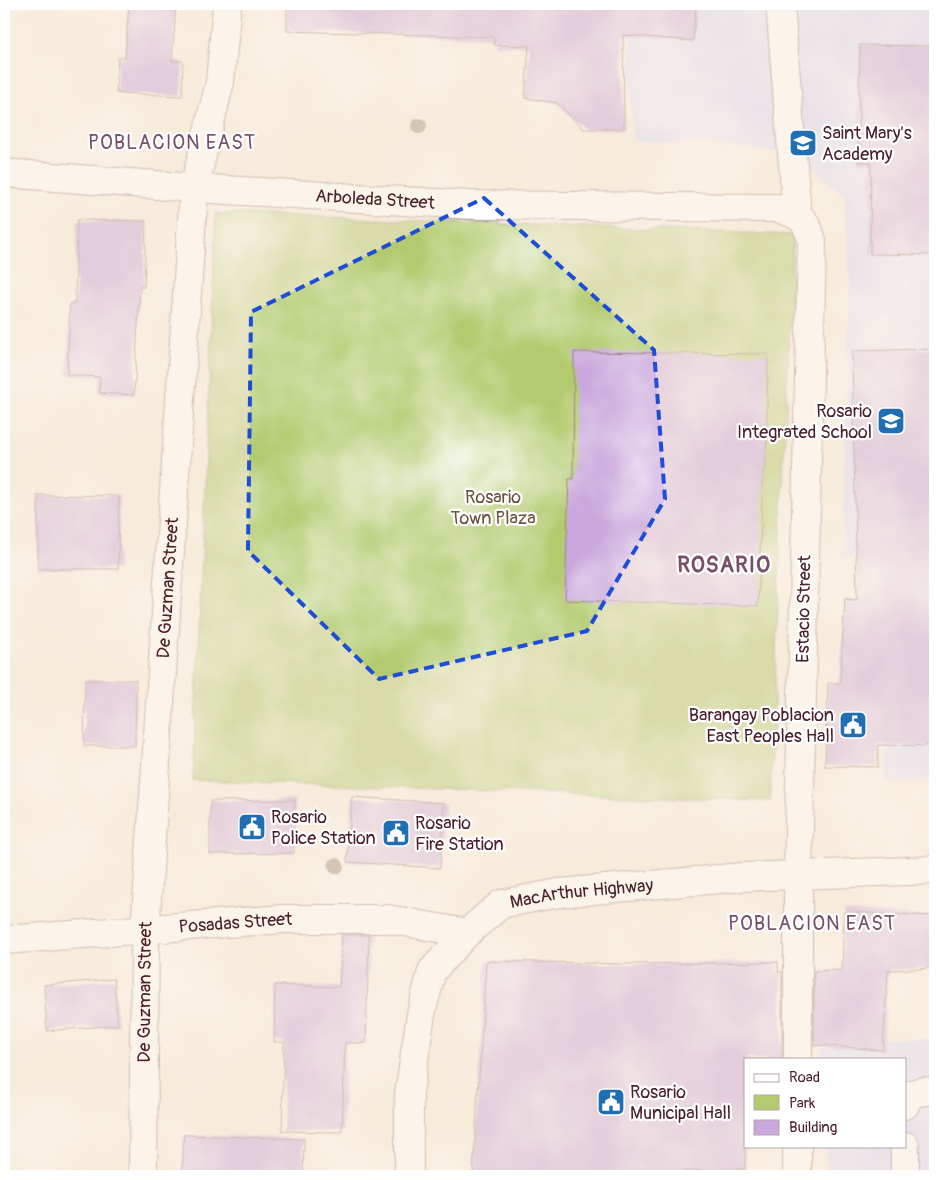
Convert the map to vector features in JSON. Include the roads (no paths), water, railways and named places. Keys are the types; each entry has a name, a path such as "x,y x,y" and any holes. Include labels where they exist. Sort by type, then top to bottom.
{"main road":[{"name":"De Guzman Street","path":"143,1176 145,931 194,188 220,82 227,4"},
{"path":"780,4 797,215"},
{"name":"Arboleda Street","path":"4,172 194,188 469,205 748,207 778,208 797,215"},
{"name":"Estacio Street","path":"797,215 808,224 812,241 798,876 798,1058"},
{"name":"MacArthur Highway","path":"409,1176 409,1093 421,1014 432,971 467,933 501,904 559,893 742,877 935,870"},
{"name":"Posadas Street","path":"4,940 145,931 283,919 387,919 467,933"},
{"path":"906,1103 918,1091 935,1091"},
{"path":"797,1148 797,1176"},
{"path":"905,1148 905,1176"}],"place":[{"name":"Saint Mary's Academy","path":"803,143"},
{"name":"Rosario Integrated School","path":"891,421"},
{"name":"Barangay Poblacion East Peoples Hall","path":"853,725"},
{"name":"Rosario Police Station","path":"252,827"},
{"name":"Rosario Fire Station","path":"396,833"},
{"name":"Rosario Municipal Hall","path":"611,1102"}],"district":[{"name":"POBLACION EAST","path":"172,142"},
{"name":"ROSARIO","path":"724,565"},
{"name":"POBLACION EAST","path":"812,923"}],"park label":[{"name":"Rosario Town Plaza","path":"493,507"}]}
